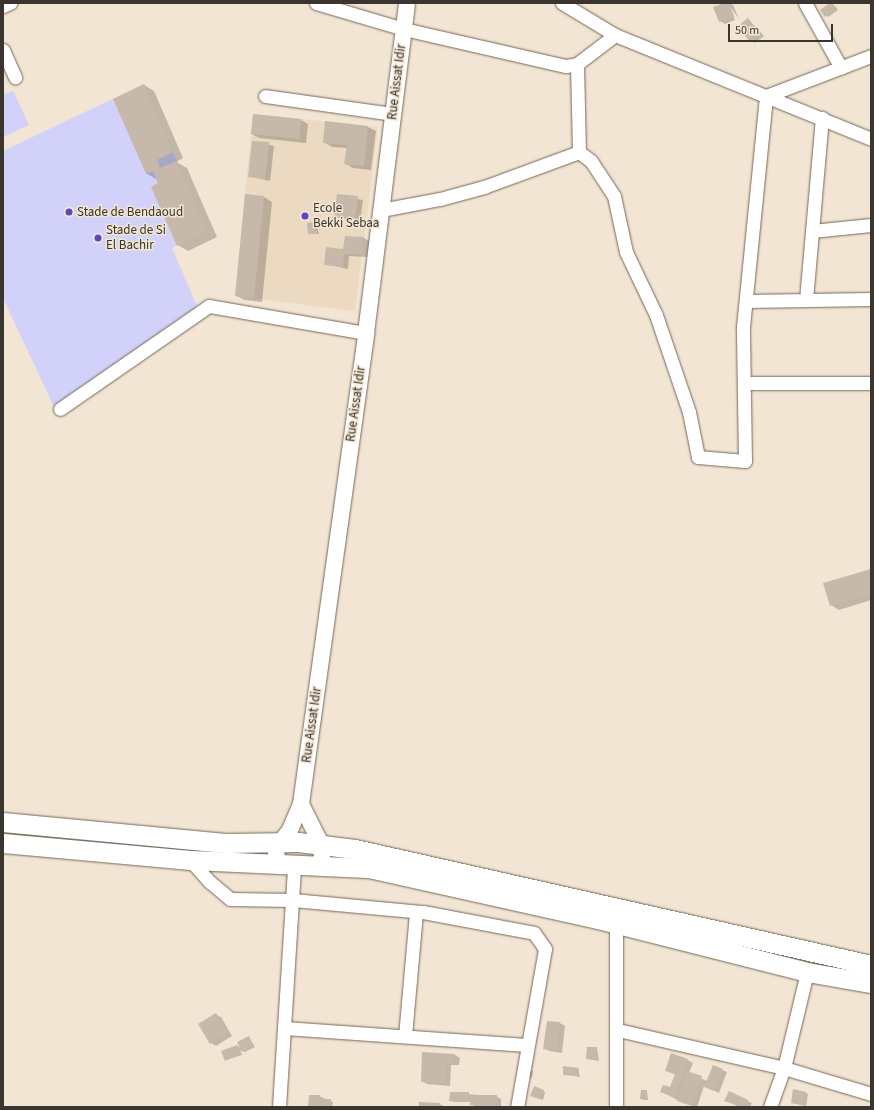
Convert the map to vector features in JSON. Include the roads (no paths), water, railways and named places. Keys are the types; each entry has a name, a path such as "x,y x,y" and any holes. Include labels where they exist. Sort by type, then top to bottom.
{"main road":[{"path":"3,822 225,843 280,842 321,844 380,853 616,916 807,972 871,983"},
{"path":"3,843 190,860 369,868 871,965"}],"street":[{"path":"3,6 10,3"},
{"path":"316,3 404,29 566,66 577,64 615,35"},
{"name":"Rue Aissat Idir","path":"280,842 290,830 301,804 366,333 407,3"},
{"path":"562,3 615,35 871,139"},
{"path":"805,3 841,68"},
{"path":"3,50 15,77"},
{"path":"766,96 871,56"},
{"path":"577,64 579,152"},
{"path":"265,96 393,114"},
{"path":"579,152 591,161 614,196 626,252 656,315 689,412 698,457 745,462 744,383 746,301 766,96"},
{"path":"806,300 822,118"},
{"path":"381,210 440,199 484,187 579,152"},
{"path":"812,231 871,225"},
{"path":"746,301 871,299"},
{"path":"60,409 209,306 366,333"},
{"path":"744,383 871,383"},
{"path":"301,804 321,844 322,857 318,866"},
{"path":"279,1107 293,900 287,865 276,856 280,842"},
{"path":"190,860 210,882 230,899 293,900 416,912 534,933 545,949 526,1045 517,1107"},
{"path":"405,1036 416,912"},
{"path":"616,916 618,1030 616,1107"},
{"path":"770,1107 784,1068 807,972"},
{"path":"284,1028 526,1045"},
{"path":"618,1030 784,1068 871,1094"}],"place":[{"name":"Stade de Bendaoud","path":"69,212"},
{"name":"Ecole Bekki Sebaa","path":"305,216"},
{"name":"Stade de Si El Bachir","path":"98,238"}]}
